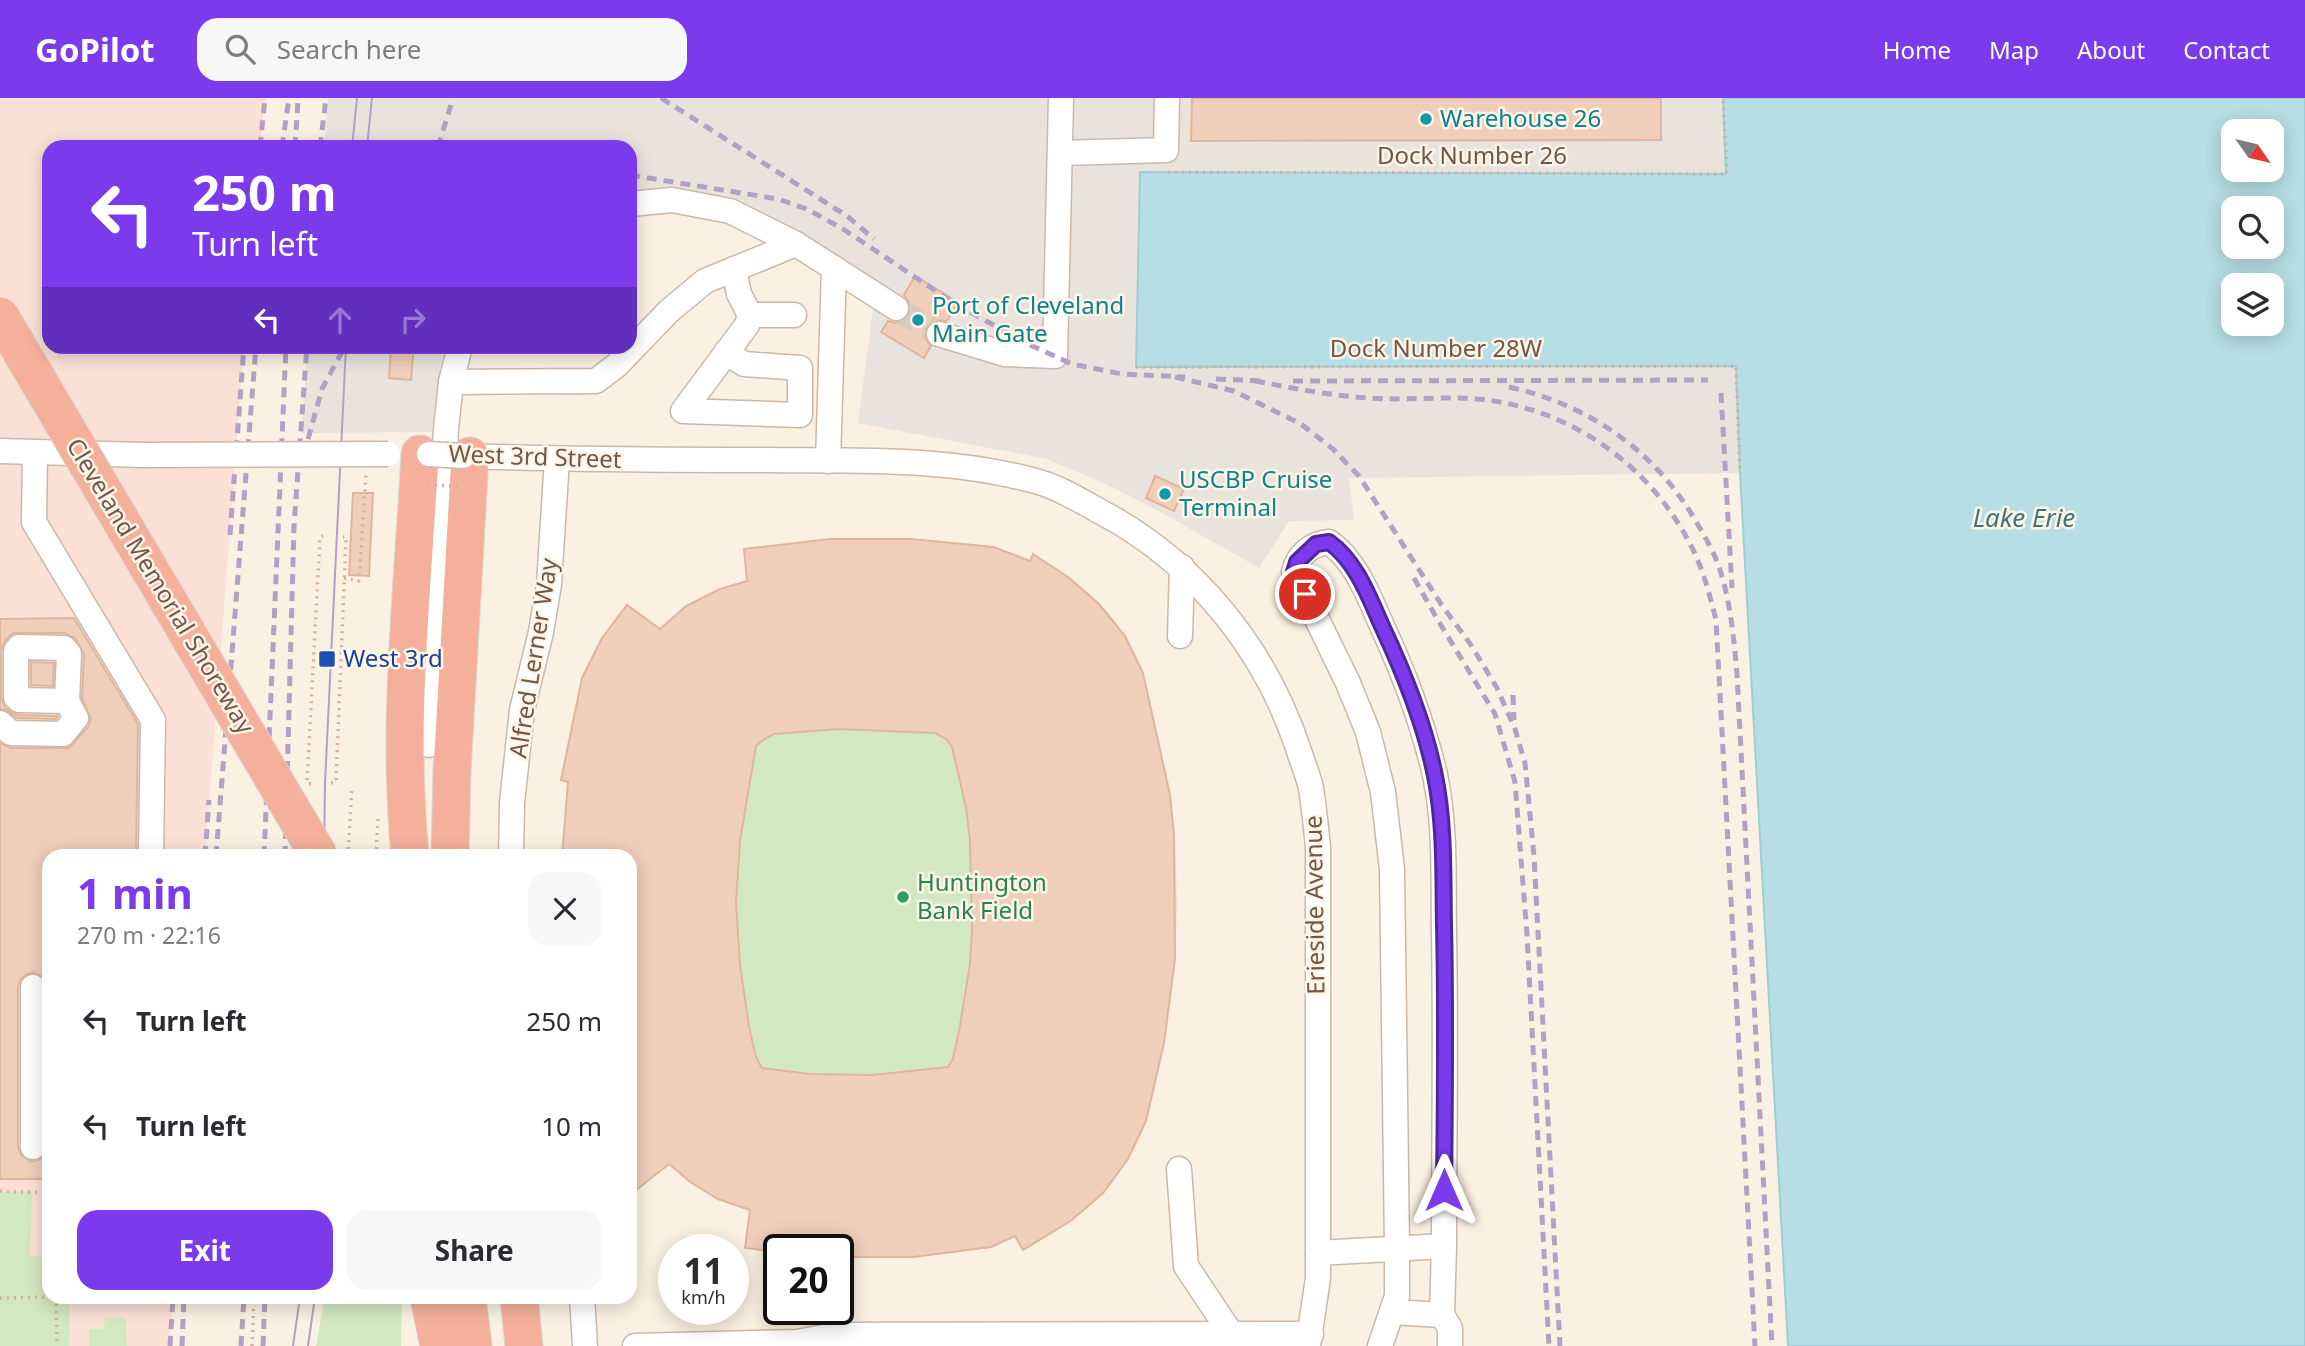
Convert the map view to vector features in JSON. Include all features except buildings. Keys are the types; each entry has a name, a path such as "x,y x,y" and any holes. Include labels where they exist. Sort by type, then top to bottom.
{"highway":[{"name":"Cleveland Memorial Shoreway","path":"0,316 315,849"},
{"name":"Cleveland Memorial Shoreway","path":"0,365 286,849"},
{"path":"409,849 405,713 416,462"},
{"path":"450,849 464,466"},
{"path":"424,849 429,746"},
{"path":"429,746 438,849"},
{"path":"430,1304 439,1346"},
{"path":"468,1304 473,1346"},
{"path":"494,1304 498,1346"},
{"path":"520,1304 524,1346"}],"street":[{"path":"939,334 1005,354 1055,356 1061,98"},
{"path":"1060,153 1166,150 1167,98"},
{"path":"637,203 672,200 730,211 796,244 896,308"},
{"path":"637,344 669,311 705,281 796,244"},
{"path":"828,461 834,268"},
{"path":"726,352 744,364 800,368 800,415 682,411 726,352 747,325 750,314 739,294 734,269"},
{"path":"750,314 794,315"},
{"path":"429,746 445,442 451,382 458,354"},
{"path":"451,382 596,381 628,354"},
{"name":"West 3rd Street","path":"0,451 416,462 464,466 557,459 828,461 966,466 1041,482 1066,493"},
{"path":"35,452 34,522 153,720 151,849"},
{"name":"Alfred Lerner Way","path":"511,849 512,803 522,710 541,632 549,584 557,459"},
{"name":"Erieside Avenue","path":"635,1346 797,1344 834,1335 1232,1335 1309,1340 1318,1278 1318,847 1311,786 1287,716 1256,657 1226,615 1182,567 1159,547 1127,525 1066,493"},
{"path":"1380,1346 1397,1296 1392,869 1383,792 1368,732 1294,572 1297,562 1316,544 1329,542 1339,550 1363,585 1391,645 1435,776 1442,825 1445,996 1442,1315 1450,1328 1450,1346"},
{"path":"1180,636 1182,567"},
{"path":"3,730 63,734 76,718 67,701 69,654 64,648 19,647 16,651 16,697 19,700 67,701"},
{"path":"33,987 33,1147"},
{"path":"1179,1169 1186,1266 1232,1335"},
{"path":"1318,1253 1444,1246"},
{"path":"582,1304 585,1346"},
{"path":"1392,1312 1442,1315"}],"path":[{"name":"Dock Number 26","path":"1168,172 1727,174 1723,98"},
{"name":"Dock Number 28W","path":"1136,367 1736,366 1740,472"},
{"path":"416,462 464,466"},
{"path":"344,578 359,581 365,493"},
{"path":"311,783 307,783 320,537 323,536"},
{"path":"331,783 336,782 344,578 343,537"},
{"path":"348,849 352,787"},
{"path":"0,1191 42,1193"},
{"path":"0,1298 42,1297"},
{"path":"56,1304 57,1346"},
{"path":"252,1346 254,1304"}],"shaded area":[{"path":"0,98 265,98 261,140 42,140 42,354 243,354 206,849 42,849 42,1304 173,1304 170,1346 0,1346"},
{"path":"328,98 1723,98 1727,174 1141,172 1136,367 1736,366 1740,473 1349,478 1354,520 1289,521 1259,568 1155,509 1047,459 858,423 875,293 776,232 637,196 637,140 325,140"},
{"path":"307,354 442,354 432,432 301,433"}],"green space":[{"name":"Huntington Bank Field","path":"830,539 994,547 1030,561 1033,554 1097,601 1118,625 1132,651 1150,701 1159,740 1167,780 1176,862 1175,944 1167,1026 1147,1113 1129,1157 1096,1199 1053,1232 1023,1250 1015,1236 973,1249 928,1256 854,1257 854,1234 763,1234 763,1250 749,1248 749,1234 747,1234 750,1210 707,1191 669,1164 637,1189 637,849 563,849 568,782 561,780 582,678 627,605 660,629 686,606 720,589 747,581 744,549"},
{"path":"0,1191 32,1192 30,1256 42,1257 42,1304 70,1304 69,1346 0,1346"},
{"path":"324,1304 402,1304 401,1346 316,1346"},
{"path":"106,1318 126,1318 127,1346 89,1346 89,1329 103,1329"}],"water":[{"name":"Lake Erie","path":"1723,98 2305,98 2305,1346 1788,1346 1736,366 1136,367 1140,172 1726,174"}],"tunnel":[{"path":"896,308 939,334"}],"tram line":[{"path":"353,140 357,98"},
{"path":"368,140 372,98"},
{"path":"324,849 346,354"},
{"path":"313,849 314,826"},
{"path":"293,1346 299,1304"},
{"path":"308,1346 314,1304"}],"railway":[{"path":"261,140 265,98"},
{"path":"283,140 289,98"},
{"path":"321,140 326,98"},
{"path":"440,140 453,98"},
{"path":"661,98 847,216 874,239"},
{"path":"295,140 298,101"},
{"path":"637,176 778,199 807,209 843,229 957,305 1028,344 1072,364 1122,374 1185,377"},
{"path":"230,535 243,354"},
{"path":"217,849 255,354"},
{"path":"264,849 286,354"},
{"path":"285,849 294,526 306,354"},
{"path":"308,439 322,389 341,354"},
{"path":"1175,377 1234,391 1301,424 1333,449 1359,476 1441,604 1471,645 1497,688 1515,729 1525,763 1534,856 1560,1346"},
{"path":"1216,379 1265,381"},
{"path":"1293,381 1708,380"},
{"path":"1255,381 1355,397 1487,400 1548,416 1577,429 1629,465 1671,513 1693,549 1705,579 1716,620 1755,1346"},
{"path":"1509,387 1539,395 1594,419 1642,454 1663,475 1698,525 1714,554 1724,585 1732,623 1737,674 1772,1346"},
{"path":"1721,393 1732,588"},
{"path":"1414,578 1495,714 1515,782 1527,935 1549,1346"},
{"path":"1513,695 1514,720"},
{"path":"206,849 209,800"},
{"path":"170,1346 173,1304"},
{"path":"182,1346 184,1304"},
{"path":"241,1346 244,1304"},
{"path":"263,1346 265,1304"}],"place":[{"name":"Warehouse 26","path":"1426,119"},
{"name":"Port of Cleveland Main Gate","path":"918,320"},
{"name":"USCBP Cruise Terminal","path":"1165,494"},
{"name":"West 3rd","path":"327,659"},
{"name":"Huntington Bank Field","path":"903,897"}],"route":[{"path":"1305,594 1294,572 1297,562 1316,544 1329,542 1339,550 1363,585 1396,657 1435,776 1443,855 1444,1190"}]}
